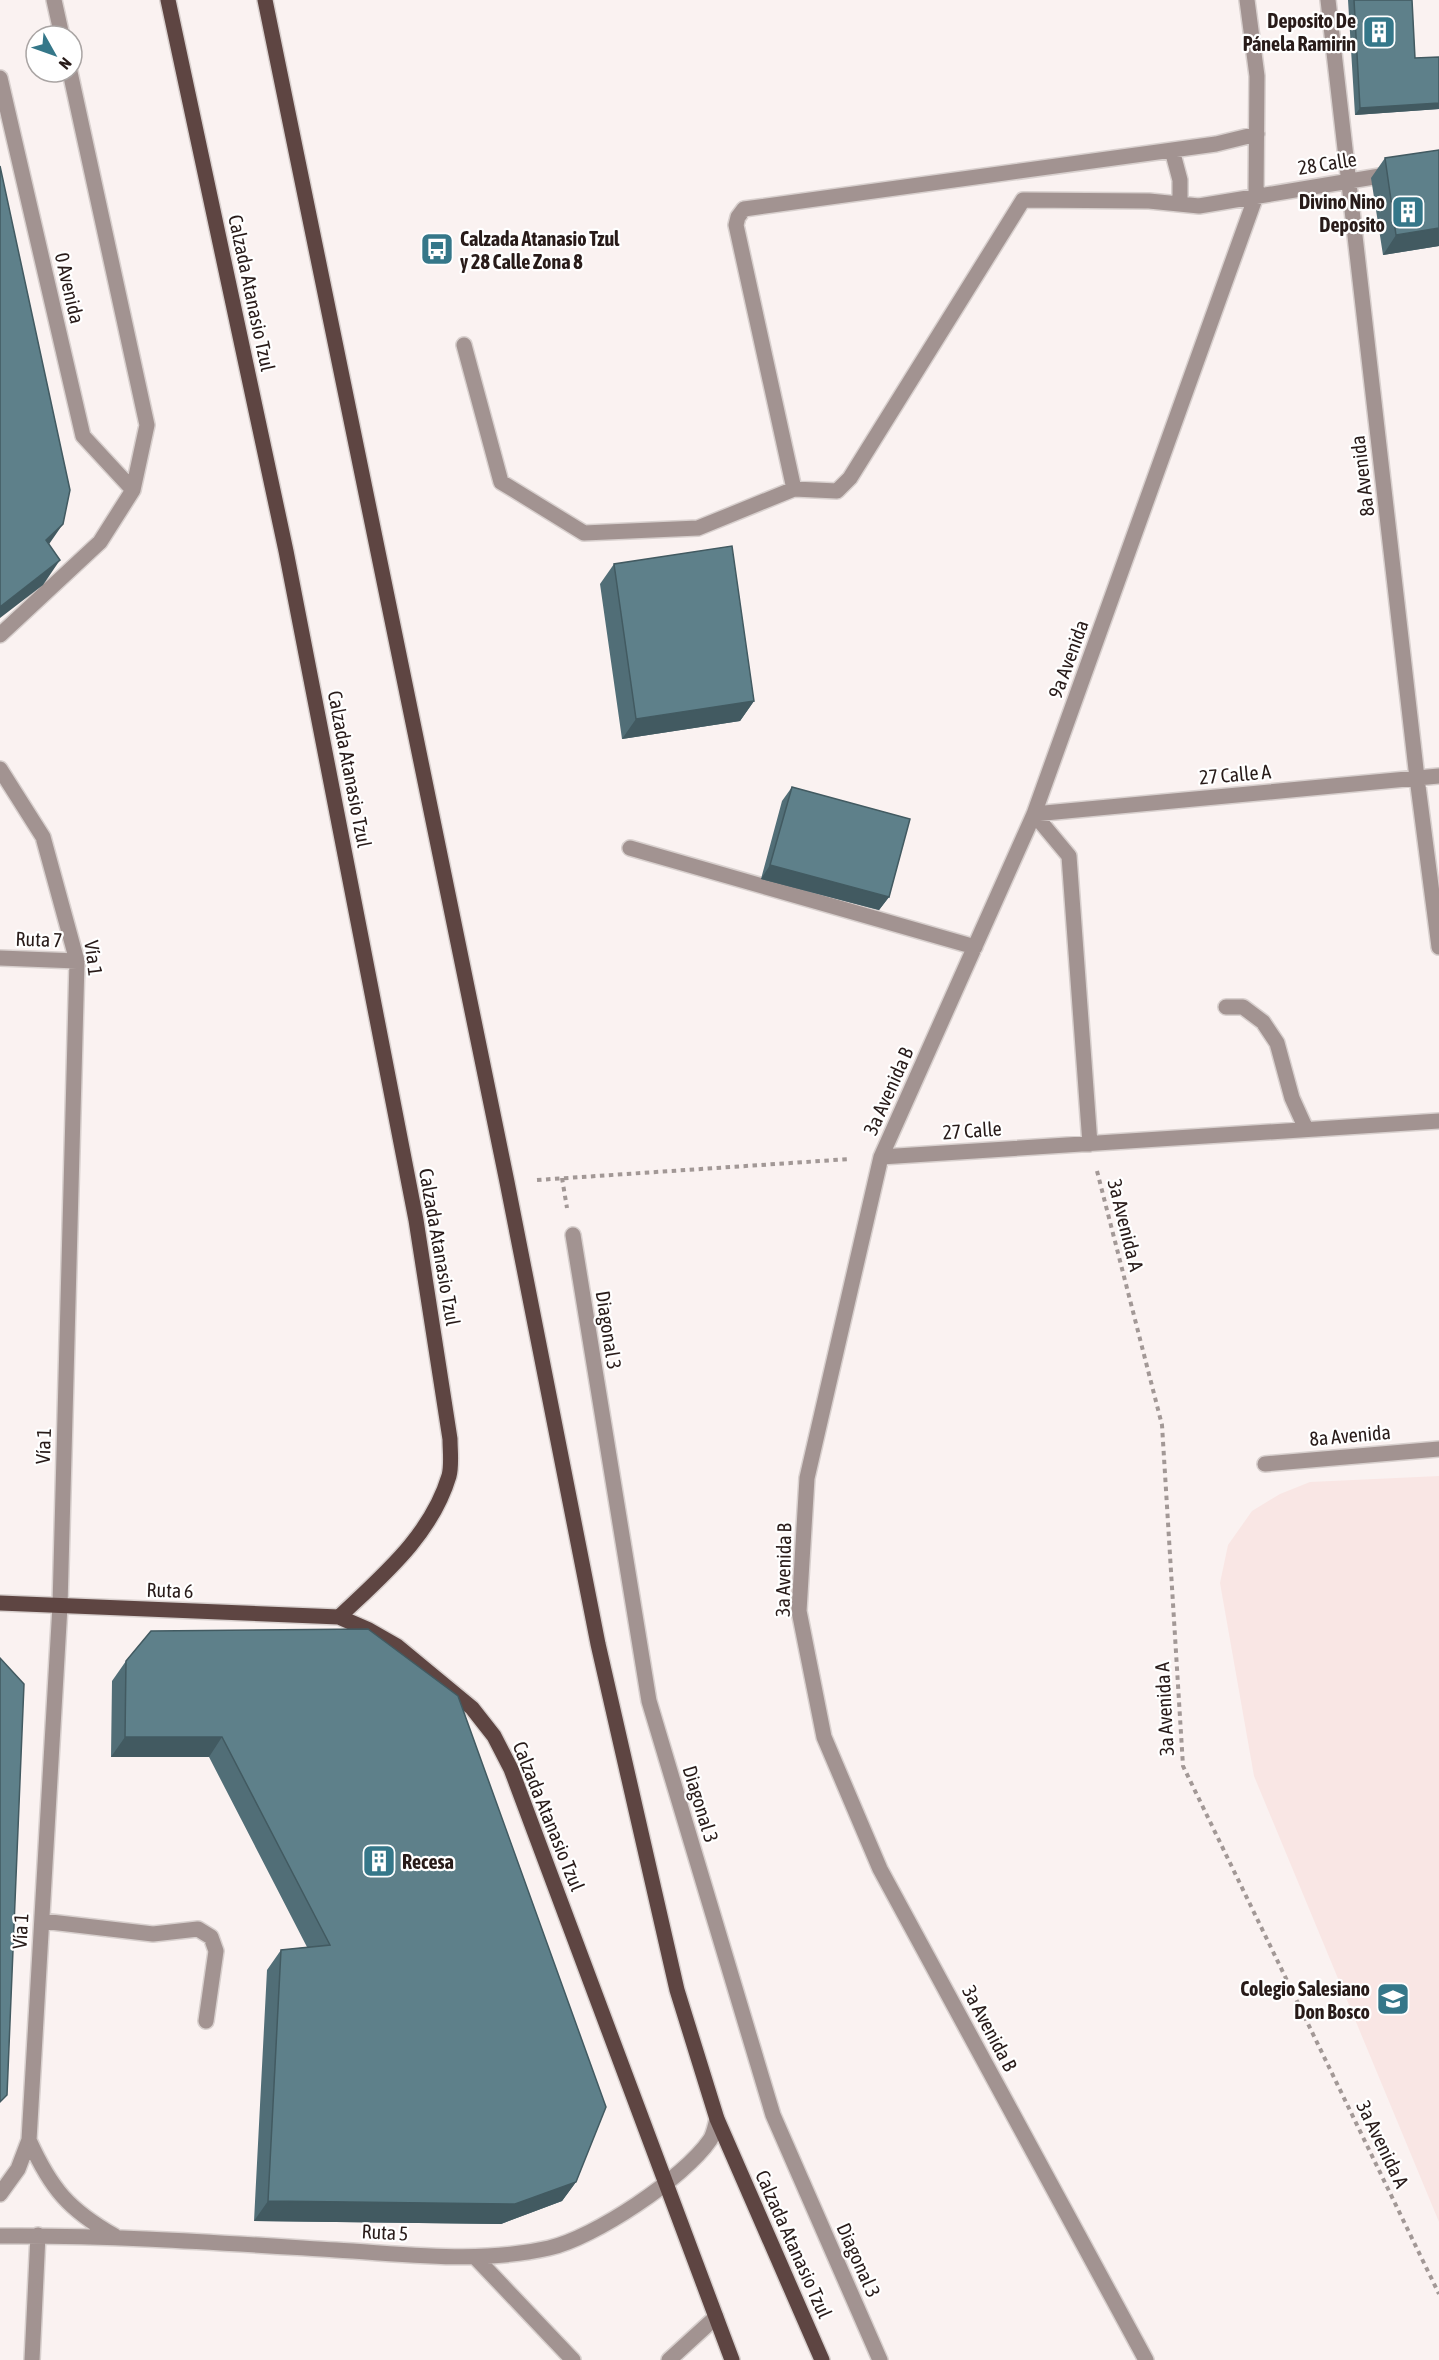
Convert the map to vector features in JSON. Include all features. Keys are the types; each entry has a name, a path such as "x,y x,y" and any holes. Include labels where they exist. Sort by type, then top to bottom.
{"main road":[{"name":"Calzada Atanasio Tzul","path":"168,0 288,562 416,1220 450,1439 450,1474 432,1515 403,1555 339,1617 397,1646 472,1708 494,1736 511,1769 732,2360"},
{"name":"Calzada Atanasio Tzul","path":"265,0 507,1182 598,1644 677,1990 717,2119 822,2360"},
{"name":"Ruta 6","path":"0,1604 339,1617"}],"street":[{"path":"54,0 59,24"},
{"path":"1247,0 1257,76 1256,196"},
{"name":"8a Avenida","path":"1328,0 1439,947"},
{"name":"0 Avenida","path":"0,78 83,436 133,490"},
{"path":"0,635 100,542 133,490 147,425 73,84"},
{"path":"464,345 501,482 584,533 698,528 794,489 736,225 744,209 1216,144 1257,134"},
{"path":"1172,150 1180,180 1180,204"},
{"name":"28 Calle","path":"794,489 837,491 850,478 1023,200 1149,201 1200,206 1405,171"},
{"name":"9a Avenida","path":"1034,814 1256,196"},
{"name":"Vía 1","path":"0,769 43,837 77,961 60,1606 29,2140 18,2169 0,2194"},
{"name":"27 Calle A","path":"1034,814 1439,776"},
{"path":"1034,814 1070,856 1090,1144"},
{"name":"3a Avenida B","path":"1034,814 882,1157 807,1478 799,1611 824,1737 880,1869 1146,2360"},
{"path":"630,848 975,947"},
{"name":"Ruta 7","path":"0,958 77,961"},
{"path":"1226,1007 1243,1007 1263,1022 1277,1043 1292,1098 1306,1129"},
{"name":"27 Calle","path":"882,1157 1439,1121"},
{"name":"Diagonal 3","path":"573,1235 649,1701 773,2115 880,2360"},
{"name":"8a Avenida","path":"1265,1464 1439,1449"},
{"path":"42,1921 153,1934 198,1929 211,1937 216,1951 206,2021"},
{"name":"Ruta 5","path":"0,2236 117,2237 476,2258 551,2248 598,2229 633,2207 693,2161 711,2138 717,2119"},
{"name":"Vía 1","path":"29,2140 43,2171 62,2198 87,2220 117,2237"},
{"path":"32,2360 38,2235"},
{"path":"476,2258 573,2360"},
{"path":"669,2360 716,2317"}],"path":[{"name":"3a Avenida A","path":"1090,1144 1162,1425 1183,1766 1439,2294"},
{"path":"507,1182 882,1157"}],"shaded area":[{"name":"Colegio Salesiano Don Bosco","path":"1439,1476 1439,2222 1254,1776 1220,1583 1228,1545 1252,1511 1280,1494 1310,1482"}],"building":[{"name":"Deposito De Pánela Ramirin","path":"1354,0 1412,0 1415,58 1439,57 1439,103 1360,108"},
{"path":"1439,150 1439,228 1396,235 1385,158"},
{"path":"0,166 70,490 63,524 46,540 60,560 0,607"},
{"path":"732,546 754,701 636,719 614,564"},
{"path":"792,787 910,819 889,897 770,865"},
{"name":"Recesa","path":"368,1629 458,1696 606,2107 576,2182 515,2204 268,2201 281,1950 330,1945 222,1737 125,1737 126,1661 151,1631"},
{"path":"0,1658 24,1684 7,2095 0,2102"}],"place":[{"name":"Deposito De Pánela Ramirin","path":"1379,32"},
{"name":"Divino Nino Deposito","path":"1408,212"},
{"name":"Calzada Atanasio Tzul y 28 Calle Zona 8","path":"437,249"},
{"name":"Recesa","path":"379,1861"},
{"name":"Colegio Salesiano Don Bosco","path":"1393,1999"}]}
